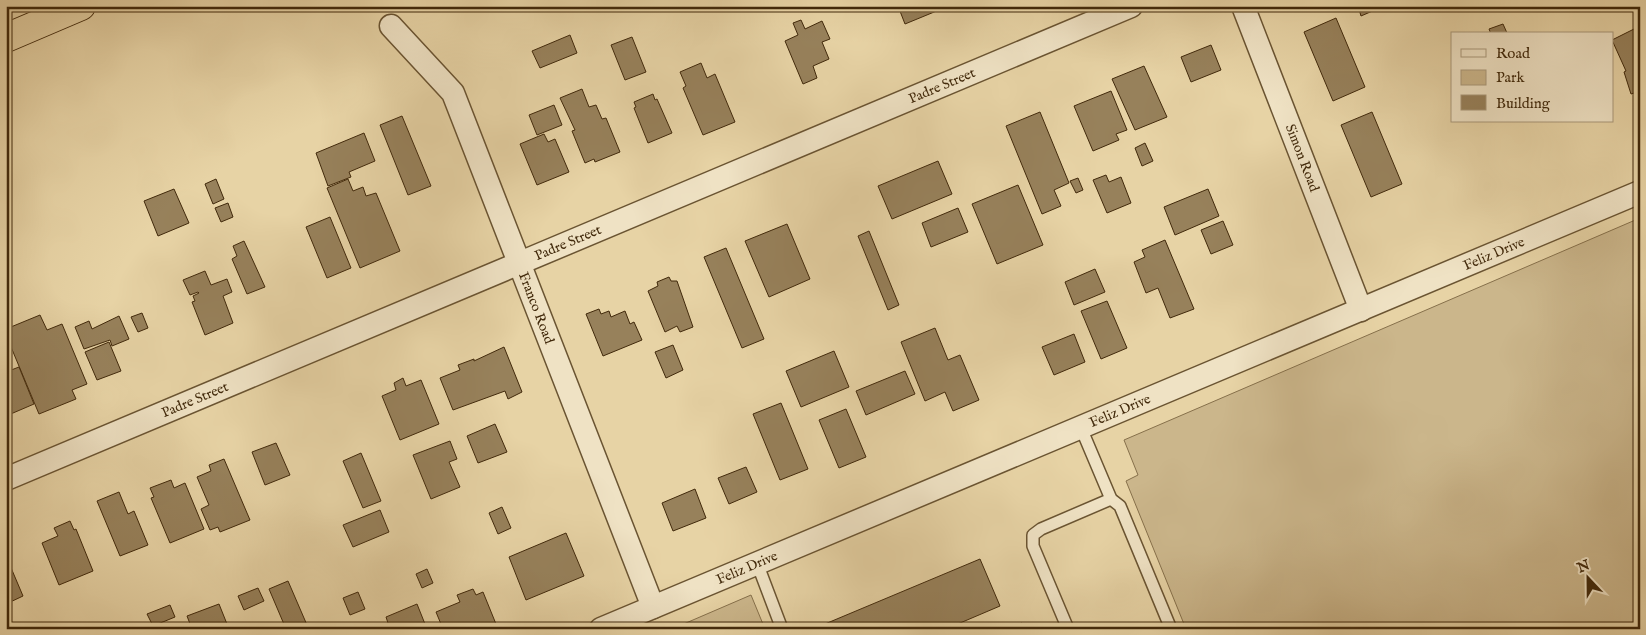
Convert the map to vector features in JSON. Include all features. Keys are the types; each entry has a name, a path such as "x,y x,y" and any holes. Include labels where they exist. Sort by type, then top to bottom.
{"highway":[{"path":"6,38 81,6"}],"street":[{"name":"Padre Street","path":"6,479 1131,6"},
{"name":"Simon Road","path":"1243,6 1361,310"},
{"name":"Franco Road","path":"391,26 453,93 653,607"},
{"name":"Feliz Drive","path":"601,629 1640,192"}],"lane":[{"path":"1081,428 1111,499 1120,506 1171,629"},
{"path":"1068,629 1033,546 1033,536 1041,529 1111,499"},
{"path":"757,564 782,629"}],"green space":[{"path":"1640,218 1640,629 1186,629 1126,481 1138,475 1124,440"},
{"path":"751,595 765,629 672,629"}],"building":[{"path":"898,6 937,6 939,10 905,24"},
{"path":"1358,6 1384,6 1361,16"},
{"path":"1336,18 1365,87 1333,101 1304,32"},
{"path":"801,20 805,29 822,21 830,39 822,42 829,59 813,66 817,78 803,84 785,41 798,35 793,23"},
{"path":"1503,24 1507,32 1490,32 1489,29"},
{"path":"1640,26 1640,91 1631,94 1624,72 1626,71 1614,44 1614,39"},
{"path":"570,35 577,53 540,68 532,51"},
{"path":"632,37 646,72 625,80 611,45"},
{"path":"1211,45 1221,70 1191,82 1181,57"},
{"path":"701,63 707,78 715,74 735,122 703,135 683,88 686,86 680,72"},
{"path":"1144,66 1167,117 1135,130 1112,79"},
{"path":"582,89 589,107 596,105 602,119 606,118 620,152 595,162 594,159 585,163 572,131 575,130 560,98"},
{"path":"1111,91 1127,130 1116,134 1119,140 1093,151 1074,106"},
{"path":"653,94 672,133 648,143 634,108 636,107 634,102"},
{"path":"554,105 562,125 537,135 529,115"},
{"path":"1040,112 1069,183 1054,190 1061,206 1042,214 1006,126"},
{"path":"1372,112 1402,184 1371,197 1341,125"},
{"path":"402,116 431,186 408,195 380,125"},
{"path":"364,133 375,161 349,172 351,177 328,186 316,153"},
{"path":"544,134 548,142 555,139 569,172 537,185 520,144"},
{"path":"1145,143 1153,161 1142,166 1135,148"},
{"path":"938,161 952,194 892,219 878,186"},
{"path":"1106,175 1109,182 1121,177 1131,203 1107,213 1093,180"},
{"path":"1078,178 1083,190 1076,193 1070,181"},
{"path":"216,179 224,199 213,204 205,184"},
{"path":"348,179 353,191 363,187 366,196 376,193 400,251 360,268 327,188"},
{"path":"1018,185 1043,245 997,264 972,204"},
{"path":"174,189 189,223 158,236 144,201"},
{"path":"1208,189 1219,216 1175,235 1164,207"},
{"path":"228,203 233,217 221,222 215,208"},
{"path":"958,208 968,232 931,247 922,223"},
{"path":"330,217 351,268 327,278 306,227"},
{"path":"1223,221 1233,245 1211,254 1201,230"},
{"path":"787,224 810,279 769,297 745,241"},
{"path":"869,231 899,305 888,310 858,236"},
{"path":"1165,240 1194,309 1170,318 1158,288 1146,293 1134,262 1145,257 1142,250"},
{"path":"244,241 265,287 247,294 232,259 237,256 233,246"},
{"path":"726,248 764,339 742,348 704,257"},
{"path":"1095,269 1105,292 1074,305 1065,282"},
{"path":"205,271 211,285 227,279 232,292 223,296 233,323 205,335 192,302 195,301 193,296 199,293 190,295 183,280"},
{"path":"669,277 671,281 677,281 693,327 680,332 677,326 665,332 648,291 658,286 657,282"},
{"path":"1107,301 1127,348 1101,359 1081,311"},
{"path":"599,309 601,314 609,311 611,317 625,311 630,324 634,322 642,340 603,356 586,314"},
{"path":"142,313 148,328 138,332 131,317"},
{"path":"40,315 47,330 62,324 87,384 72,390 76,399 39,414 6,335 6,329"},
{"path":"119,316 129,339 112,346 110,340 84,349 75,327 89,321 92,329"},
{"path":"935,328 948,360 960,355 979,400 953,411 945,392 925,401 901,342"},
{"path":"1074,334 1085,362 1054,375 1042,347"},
{"path":"109,342 121,371 97,380 85,352"},
{"path":"673,345 683,370 666,378 655,352"},
{"path":"504,347 522,392 508,399 505,391 453,410 440,378 460,370 458,365 474,359 474,361"},
{"path":"834,351 849,387 801,407 786,371"},
{"path":"19,367 34,404 6,416 6,372"},
{"path":"905,371 915,394 866,415 856,391"},
{"path":"403,378 406,386 421,380 439,424 400,440 382,396 396,390 394,383"},
{"path":"781,403 808,469 780,480 753,414"},
{"path":"846,409 866,457 839,468 819,420"},
{"path":"495,424 507,452 478,463 467,436"},
{"path":"450,441 457,459 449,462 460,487 431,499 413,455"},
{"path":"276,443 290,475 265,485 252,452"},
{"path":"361,453 381,501 363,508 343,461"},
{"path":"224,459 250,520 220,532 218,527 210,530 201,509 209,505 197,477 211,471 209,465"},
{"path":"746,467 757,492 729,504 718,478"},
{"path":"171,480 174,488 185,483 204,529 170,543 151,498 154,497 150,488"},
{"path":"695,489 706,518 673,531 662,503"},
{"path":"119,492 128,514 134,511 148,545 120,556 97,501"},
{"path":"502,507 511,528 498,534 489,513"},
{"path":"380,510 389,532 353,547 343,525"},
{"path":"70,521 74,530 76,529 93,571 59,585 42,543 58,536 54,528"},
{"path":"566,533 584,576 526,600 509,557"},
{"path":"6,556 23,596 6,604"},
{"path":"980,559 1000,606 946,629 813,629"},
{"path":"427,569 433,583 422,588 416,574"},
{"path":"288,581 307,625 298,629 286,629 269,589"},
{"path":"258,588 264,601 244,610 238,596"},
{"path":"473,589 476,595 483,592 496,624 485,629 443,629 436,612 460,602 457,595"},
{"path":"358,592 365,609 350,615 343,598"},
{"path":"219,604 229,629 192,629 187,616"},
{"path":"417,604 427,629 390,629 386,617"},
{"path":"170,605 175,617 153,626 147,614"},
{"path":"1022,623 1025,629 1008,629"}]}
